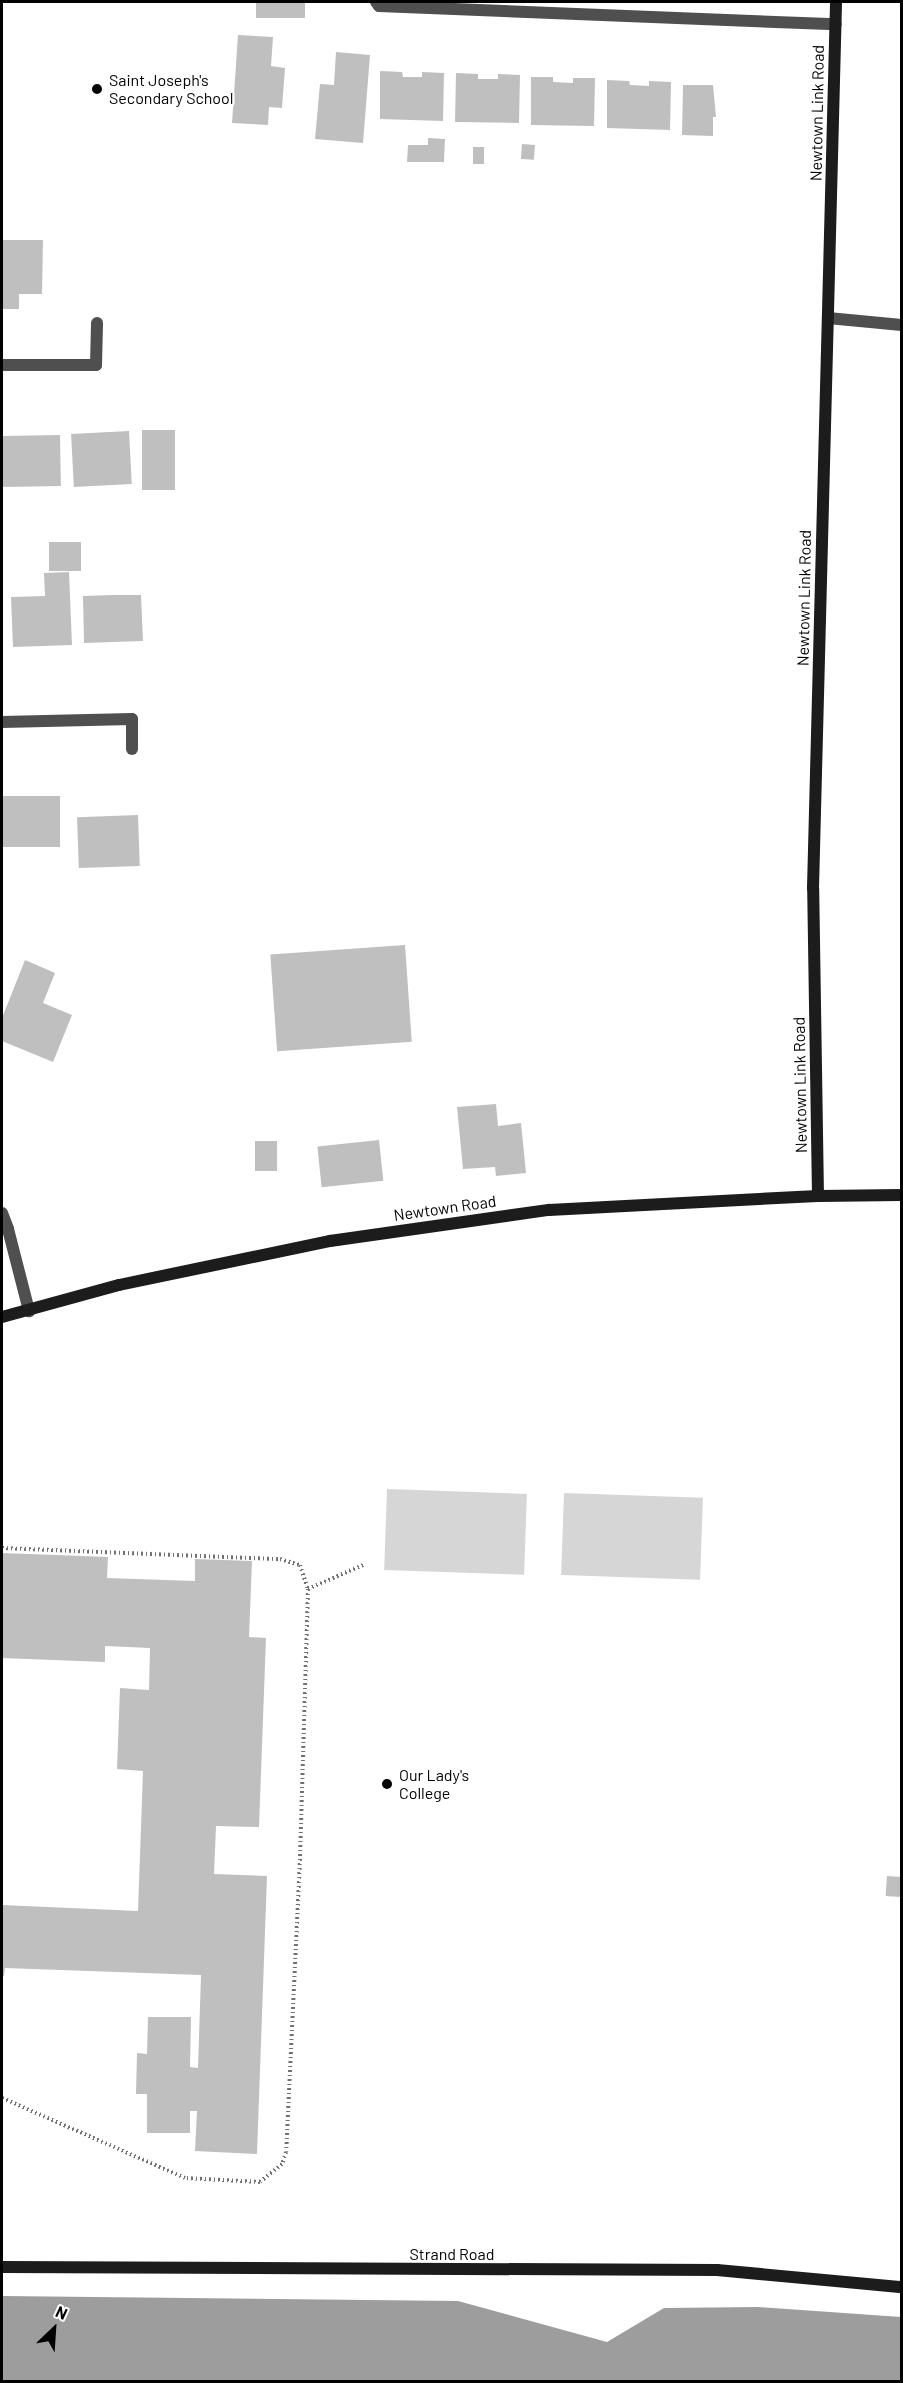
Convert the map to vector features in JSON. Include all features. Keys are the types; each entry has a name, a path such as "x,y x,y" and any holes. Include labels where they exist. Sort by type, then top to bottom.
{"street":[{"path":"376,2 379,6 836,24"},
{"name":"Newtown Link Road","path":"818,1196 813,888 836,2"},
{"path":"828,318 902,325"},
{"path":"2,365 96,365 97,322"},
{"path":"2,722 132,719 132,749"},
{"name":"Newtown Road","path":"2,1317 119,1286 330,1241 549,1210 818,1196 902,1195"},
{"path":"2,1213 29,1311"},
{"name":"Strand Road","path":"2,2267 717,2270 902,2287"}],"path":[{"path":"2,1548 280,1558 300,1565 308,1589 298,1894 286,2152 282,2164 260,2182 185,2178 2,2098"},
{"path":"308,1589 365,1564"}],"shaded area":[{"path":"387,1489 527,1494 524,1575 384,1570"},
{"path":"564,1493 703,1498 700,1580 561,1575"},
{"path":"2,2296 458,2301 607,2342 664,2308 758,2307 901,2317 901,2381 2,2381"}],"building":[{"path":"256,2 305,2 305,18 256,18"},
{"path":"238,35 273,37 271,66 285,68 282,108 269,107 268,125 232,123"},
{"path":"336,52 370,55 363,143 315,139 320,84 334,85"},
{"path":"380,71 402,72 403,77 422,77 422,72 444,73 443,121 380,119"},
{"path":"456,73 478,74 478,79 498,79 498,74 520,75 519,123 455,122"},
{"path":"531,77 553,77 553,82 573,83 573,78 595,78 594,126 531,125"},
{"path":"607,80 629,81 630,85 649,86 649,81 671,82 670,130 607,128"},
{"path":"683,85 713,85 716,117 713,117 713,136 682,135"},
{"path":"428,138 445,139 444,162 407,162 408,145 428,145"},
{"path":"522,144 535,145 534,160 521,159"},
{"path":"473,147 484,147 484,164 473,164"},
{"path":"2,240 43,240 42,294 19,294 19,309 2,309"},
{"path":"142,430 175,430 175,490 142,490"},
{"path":"129,431 132,484 74,487 71,434"},
{"path":"60,435 61,486 3,487 2,436"},
{"path":"49,542 81,542 81,571 49,571"},
{"path":"69,572 72,645 13,647 11,597 45,596 44,573"},
{"path":"141,595 143,641 84,643 83,596"},
{"path":"2,796 60,796 60,847 2,847"},
{"path":"138,815 140,866 79,868 77,817"},
{"path":"405,945 412,1042 277,1051 270,954"},
{"path":"25,960 55,973 43,1003 72,1015 53,1062 2,1041 2,1018"},
{"path":"496,1104 498,1126 521,1123 526,1173 496,1176 495,1167 463,1169 457,1107"},
{"path":"379,1140 383,1181 322,1187 317,1146"},
{"path":"255,1141 277,1141 277,1171 255,1171"},
{"path":"2,1553 108,1557 107,1578 195,1581 195,1559 252,1561 249,1637 266,1638 259,1827 216,1826 214,1874 267,1876 257,2154 195,2151 197,2111 190,2111 190,2133 147,2133 147,2094 136,2094 137,2053 147,2054 148,2017 191,2017 190,2067 198,2068 201,1975 5,1968 4,1976 2,1976 2,1905 138,1911 143,1771 117,1769 120,1688 149,1690 150,1648 105,1646 105,1662 2,1658"},
{"path":"887,1876 902,1877 901,1897 886,1896"}],"place":[{"name":"Saint Joseph's Secondary School","path":"97,89"},
{"name":"Our Lady's College","path":"387,1784"}]}
